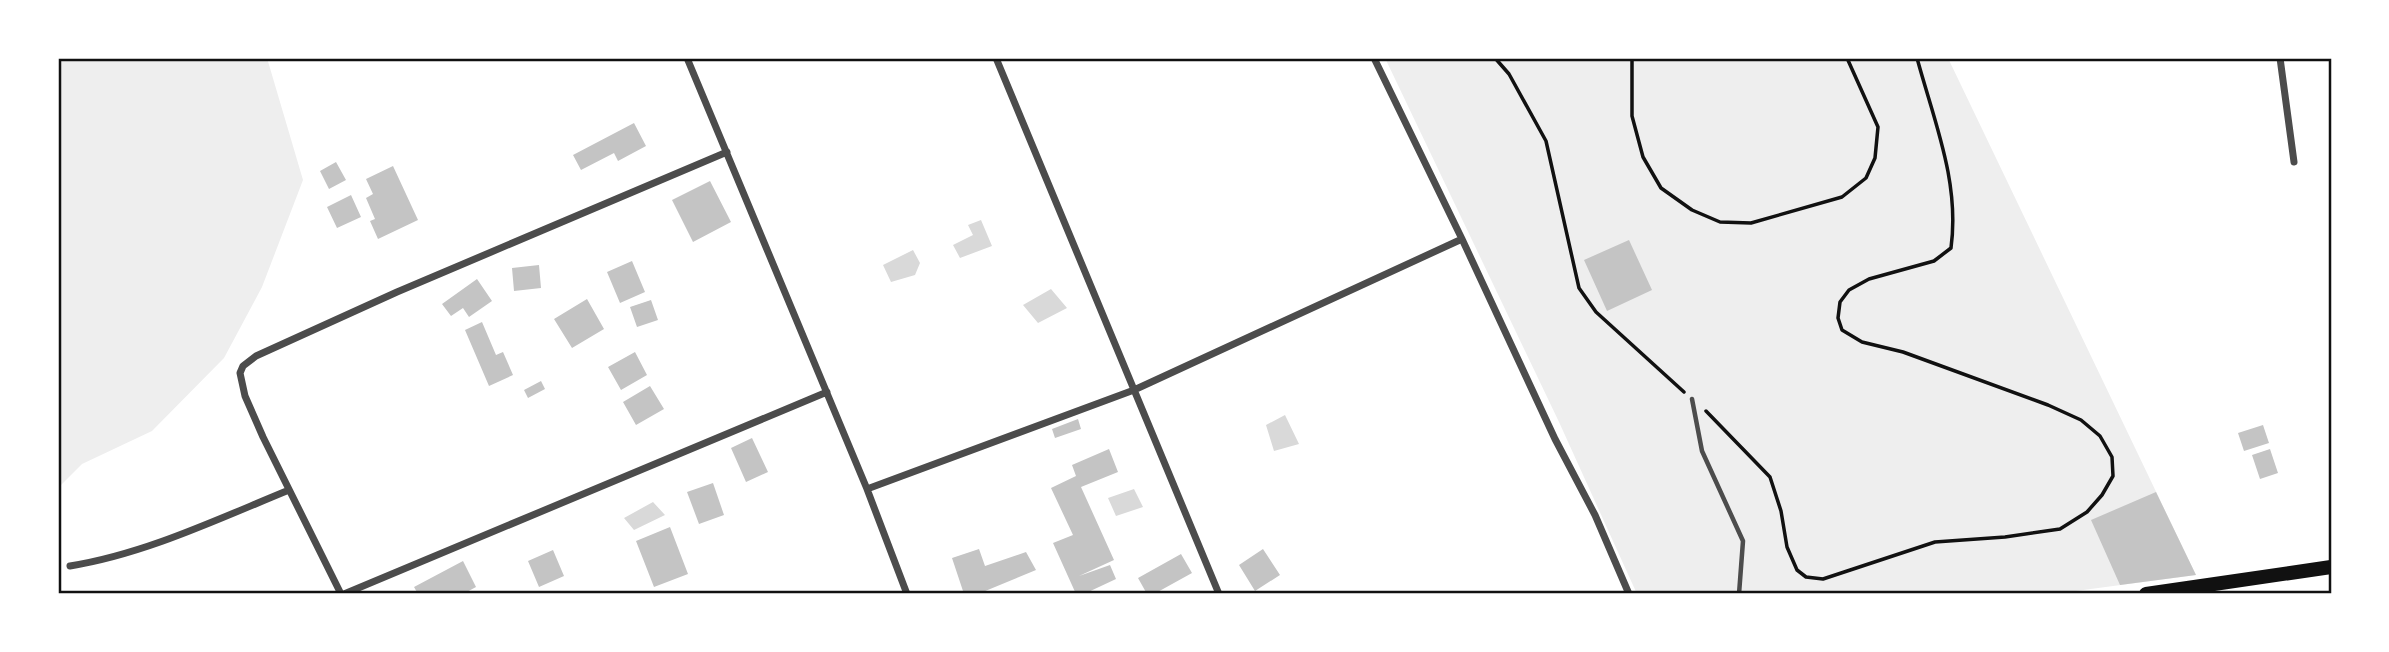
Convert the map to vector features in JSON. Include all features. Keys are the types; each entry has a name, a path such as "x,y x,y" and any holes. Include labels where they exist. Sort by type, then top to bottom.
{"main road":[{"path":"2146,594 2331,567"}],"street":[{"path":"687,58 867,489 907,594"},
{"path":"996,58 1219,594"},
{"path":"1374,58 1555,439 1595,515 1629,594"},
{"path":"2280,58 2294,162"},
{"path":"727,152 397,292 256,356 243,366 240,373 245,396 289,490 343,594 827,392"},
{"path":"867,489 1134,390 1462,239"},
{"path":"70,566 101,561 140,548 289,490"}],"lane":[{"path":"1692,399 1702,451 1743,541 1739,594"}],"path":[{"path":"1495,58 1509,74 1546,141 1579,288 1596,312 1619,335 1692,399 1770,477 1781,511 1787,547 1797,570 1806,576 1823,579 1935,542 2005,537 2060,529 2087,512 2102,495 2113,476 2112,457 2100,436 2081,420 2048,405 1903,352 1862,342 1842,330 1838,318 1840,302 1849,290 1869,279 1934,261 1951,248 1954,227 1951,179 1917,58"},
{"path":"1632,58 1632,116 1643,157 1661,188 1692,210 1720,222 1751,223 1842,197 1866,178 1875,158 1878,127 1847,58"}],"shaded area":[{"path":"58,58 267,58 303,180 262,287 224,358 152,431 82,464 58,488"},
{"path":"1385,58 1948,58 2196,575 2053,594 1637,594 1559,422"},
{"path":"981,220 992,246 960,258 953,245 973,235 968,225"},
{"path":"913,250 920,263 915,275 891,282 883,265"},
{"path":"1051,289 1067,308 1038,323 1023,305"},
{"path":"1285,415 1299,444 1274,451 1266,425"},
{"path":"1134,489 1143,507 1116,516 1108,498"},
{"path":"653,502 665,515 634,530 624,518"}],"building":[{"path":"634,123 646,146 618,161 614,153 581,170 573,155"},
{"path":"336,162 346,180 329,189 320,171"},
{"path":"393,166 418,220 378,239 370,221 375,219 366,198 373,194 366,179"},
{"path":"710,181 731,222 693,242 672,200"},
{"path":"351,195 361,217 337,228 327,207"},
{"path":"1629,240 1652,290 1607,311 1584,260"},
{"path":"632,261 645,292 620,303 607,272"},
{"path":"539,265 541,288 514,291 512,268"},
{"path":"477,279 492,301 469,317 463,308 451,316 442,304"},
{"path":"587,299 604,329 572,348 554,319"},
{"path":"651,300 658,320 637,327 630,307"},
{"path":"482,322 496,355 503,352 513,375 489,386 465,330"},
{"path":"635,352 647,375 621,390 608,367"},
{"path":"541,381 545,389 528,398 524,390"},
{"path":"650,386 664,409 636,425 623,402"},
{"path":"1078,419 1081,429 1055,438 1052,429"},
{"path":"2263,425 2269,443 2244,451 2238,433"},
{"path":"752,438 768,472 746,482 731,448"},
{"path":"1109,449 1118,472 1081,487 1114,560 1079,576 1110,565 1116,579 1084,594 1076,594 1053,543 1073,535 1051,488 1076,476 1072,465"},
{"path":"2270,449 2278,473 2260,479 2252,455"},
{"path":"713,483 724,515 699,524 687,492"},
{"path":"2156,492 2196,575 2120,585 2091,520"},
{"path":"670,527 688,574 654,587 636,541"},
{"path":"979,549 985,566 1026,552 1036,570 978,594 964,594 952,558"},
{"path":"1263,549 1280,575 1255,591 1239,565"},
{"path":"553,550 564,576 539,587 528,561"},
{"path":"1181,554 1192,573 1154,594 1147,594 1138,578"},
{"path":"463,561 476,587 463,594 418,594 414,587"}]}
